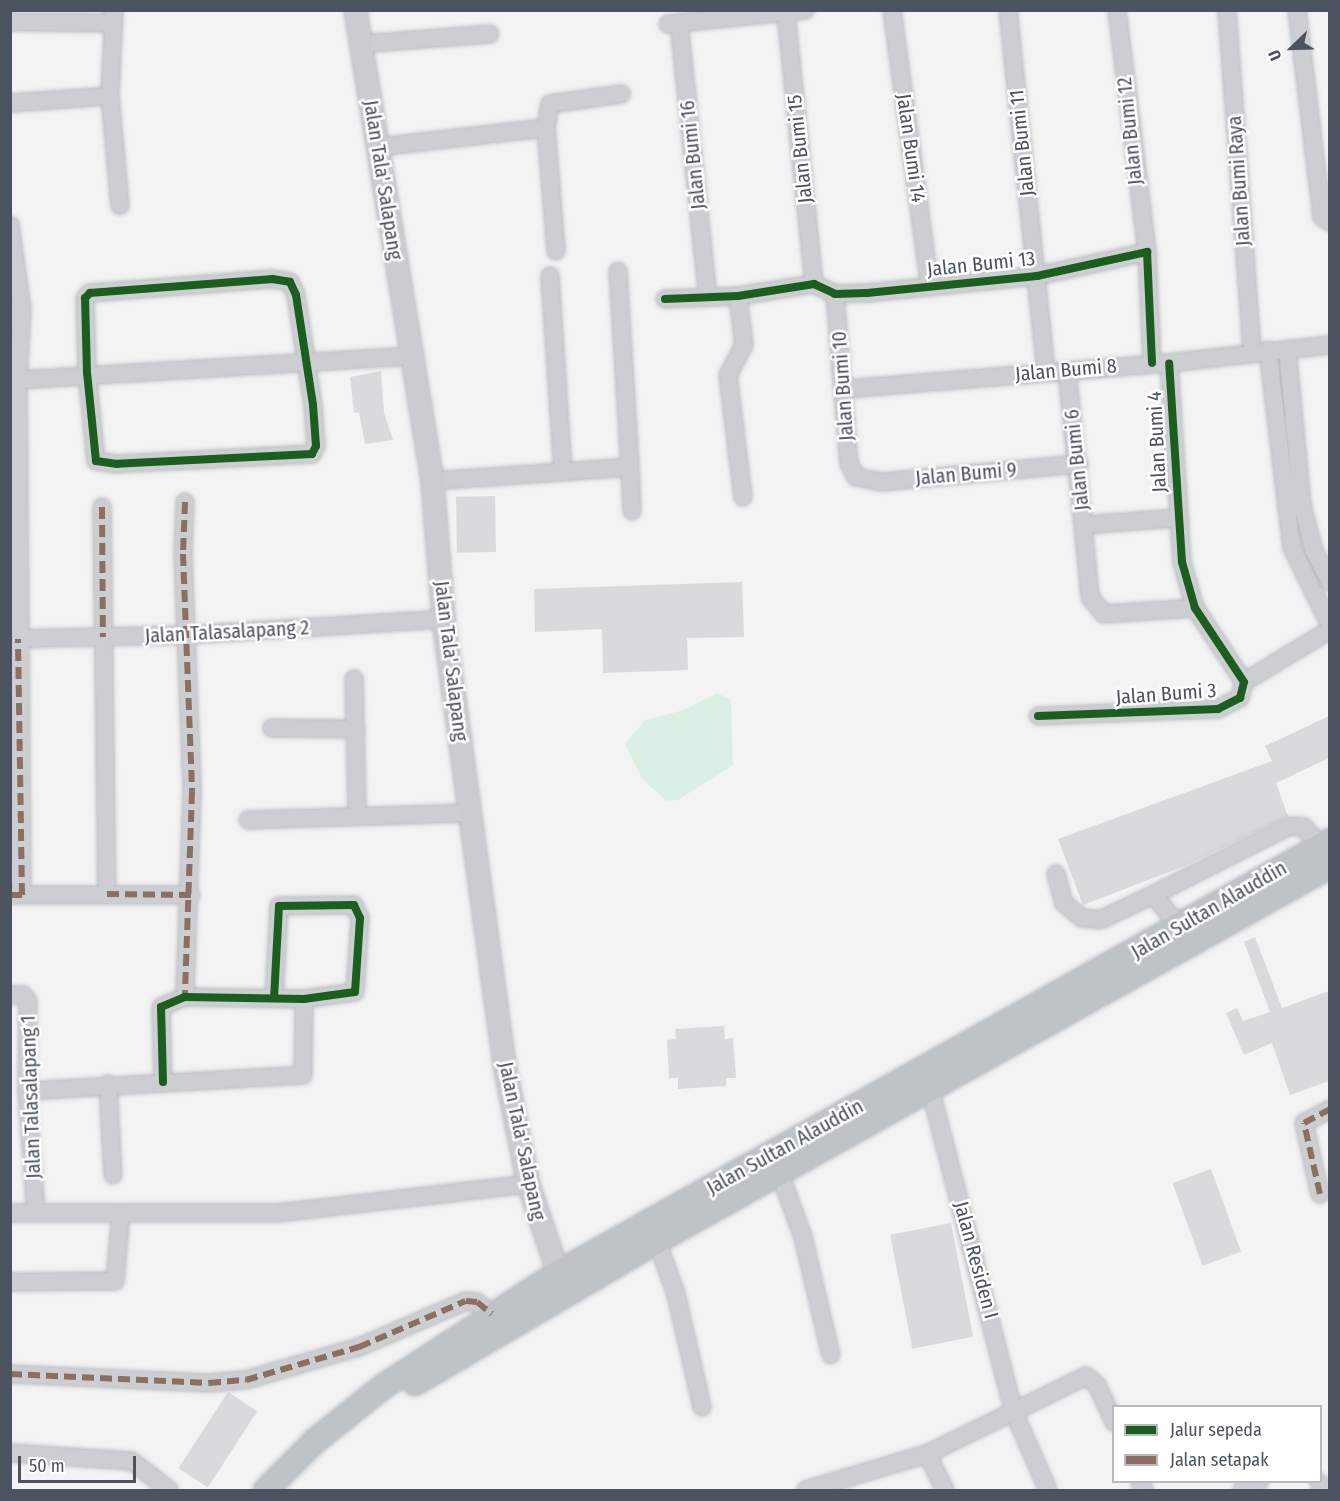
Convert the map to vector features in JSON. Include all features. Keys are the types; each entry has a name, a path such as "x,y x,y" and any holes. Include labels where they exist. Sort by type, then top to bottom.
{"highway":[{"name":"Jalan Sultan Alauddin","path":"266,1491 338,1421 413,1376 780,1174 933,1101 1035,1018 1181,928 1326,851"},
{"name":"Jalan Sultan Alauddin","path":"284,1491 413,1376 492,1314 558,1273 1035,1018 1326,851"}],"main road":[{"name":"Jalan Tala' Salapang","path":"355,10 432,481 443,620 472,813 504,1065 528,1184 558,1273"}],"street":[{"path":"786,13 805,10"},
{"name":"Jalan Bumi 14","path":"892,10 930,286"},
{"name":"Jalan Bumi 11","path":"1008,10 1046,371"},
{"name":"Jalan Bumi 12","path":"1117,10 1147,252"},
{"name":"Jalan Bumi Raya","path":"1227,10 1260,350 1292,548 1329,625"},
{"path":"1297,10 1322,217 1329,222"},
{"name":"Jalan Bumi 16","path":"708,297 674,24 786,13"},
{"name":"Jalan Bumi 15","path":"786,13 814,284"},
{"path":"10,22 113,17 110,96 120,206"},
{"path":"360,44 490,34"},
{"path":"556,251 546,128 553,102 621,94"},
{"path":"10,103 110,96"},
{"path":"378,147 546,128"},
{"path":"10,225 21,309 14,639 16,895 191,895"},
{"path":"1147,252 1161,363"},
{"name":"Jalan Bumi 13","path":"835,294 1037,276 1147,252"},
{"path":"618,271 632,511"},
{"path":"550,276 563,471"},
{"path":"272,279 290,282 294,288 309,365 316,446 312,454 175,462 96,461 87,373 85,298 90,293 272,279"},
{"path":"665,299 738,296 814,284 835,294"},
{"name":"Jalan Bumi 10","path":"835,294 845,389 849,463 856,477"},
{"path":"738,296 744,345 728,375 743,497"},
{"name":"Jalan Bumi 8","path":"845,389 1161,363 1260,350 1329,345"},
{"path":"1287,349 1302,506 1314,551 1329,582"},
{"path":"18,380 87,373 309,365 412,356"},
{"name":"Jalan Bumi 4","path":"1161,363 1178,518"},
{"name":"Jalan Bumi 6","path":"1067,371 1079,464 1083,525 1178,518"},
{"name":"Jalan Bumi 9","path":"856,477 865,483 1079,464"},
{"path":"432,481 630,467"},
{"path":"185,502 185,635 191,895 185,997"},
{"path":"102,507 107,894"},
{"name":"Jalan Bumi 3","path":"1178,518 1182,562 1195,608 1244,682"},
{"path":"1083,525 1090,597 1104,614 1195,608"},
{"name":"Jalan Talasalapang 2","path":"14,639 185,635 443,620"},
{"name":"Jalan Bumi 3","path":"1038,716 1218,709 1240,698 1244,682 1329,630"},
{"path":"354,680 357,815"},
{"path":"272,728 356,729"},
{"path":"248,820 472,813"},
{"path":"1056,874 1064,903 1087,919 1100,920 1289,826 1306,828 1326,851"},
{"path":"1153,895 1181,928"},
{"path":"164,1082 158,1011 185,997 304,999 355,992 360,918 354,904 279,906 274,998"},
{"name":"Jalan Talasalapang 1","path":"10,995 25,996 28,1002 27,1091 36,1213"},
{"path":"27,1091 108,1084 304,1075 304,999"},
{"path":"108,1084 113,1175"},
{"name":"Jalan Residen I","path":"933,1101 1013,1410 1048,1491"},
{"path":"1320,1194 1304,1123 1329,1108"},
{"path":"780,1174 803,1237 831,1355"},
{"path":"10,1213 332,1209 528,1184"},
{"path":"10,1282 115,1281 121,1213"},
{"path":"657,1241 676,1294 702,1407"},
{"path":"10,1374 209,1383 246,1380 359,1347 466,1301 477,1302 492,1314"},
{"path":"806,1491 927,1454 1086,1376 1097,1385 1112,1420"},
{"path":"10,1453 132,1461 169,1491"},
{"path":"927,1454 945,1491"}],"green space":[{"path":"717,693 731,700 733,765 678,800 667,801 642,779 625,744 645,720 684,710"}],"building":[{"path":"381,371 384,413 393,440 365,444 359,412 354,413 350,377"},
{"path":"495,496 496,552 457,553 456,497"},
{"path":"742,582 744,637 687,638 688,670 603,673 602,629 535,632 534,589"},
{"path":"1329,716 1329,758 1276,783 1288,816 1190,864 1083,905 1058,839 1272,761 1265,746"},
{"path":"1255,937 1282,1008 1329,991 1329,1081 1290,1095 1272,1043 1244,1055 1226,1013 1237,1008 1243,1021 1270,1012 1244,942"},
{"path":"724,1026 725,1039 733,1038 736,1078 726,1078 726,1086 678,1089 678,1078 669,1078 667,1040 676,1039 675,1029"},
{"path":"1211,1169 1241,1252 1203,1266 1172,1183"},
{"path":"951,1223 973,1337 912,1349 890,1235"},
{"path":"228,1392 257,1411 208,1487 178,1468"}],"marked path":[{"path":"185,502 183,554 192,792 185,997"},
{"path":"102,507 103,637"},
{"path":"10,895 22,895 18,639"},
{"path":"107,894 191,895"},
{"path":"1320,1194 1304,1123 1330,1109"},
{"path":"10,1374 209,1383 246,1380 359,1347 466,1301 477,1302 492,1314"}],"cycle path":[{"path":"665,299 738,296 814,284 835,294 867,293 1037,276 1147,252 1152,363"},
{"path":"272,279 290,282 296,295 313,405 316,446 312,454 117,464 96,461 87,373 85,298 90,293 272,279"},
{"path":"1038,716 1218,709 1240,698 1244,682 1195,608 1182,562 1169,363"},
{"path":"163,1082 161,1007 185,997 304,999 355,992 360,918 354,905 279,906 274,998"}]}
